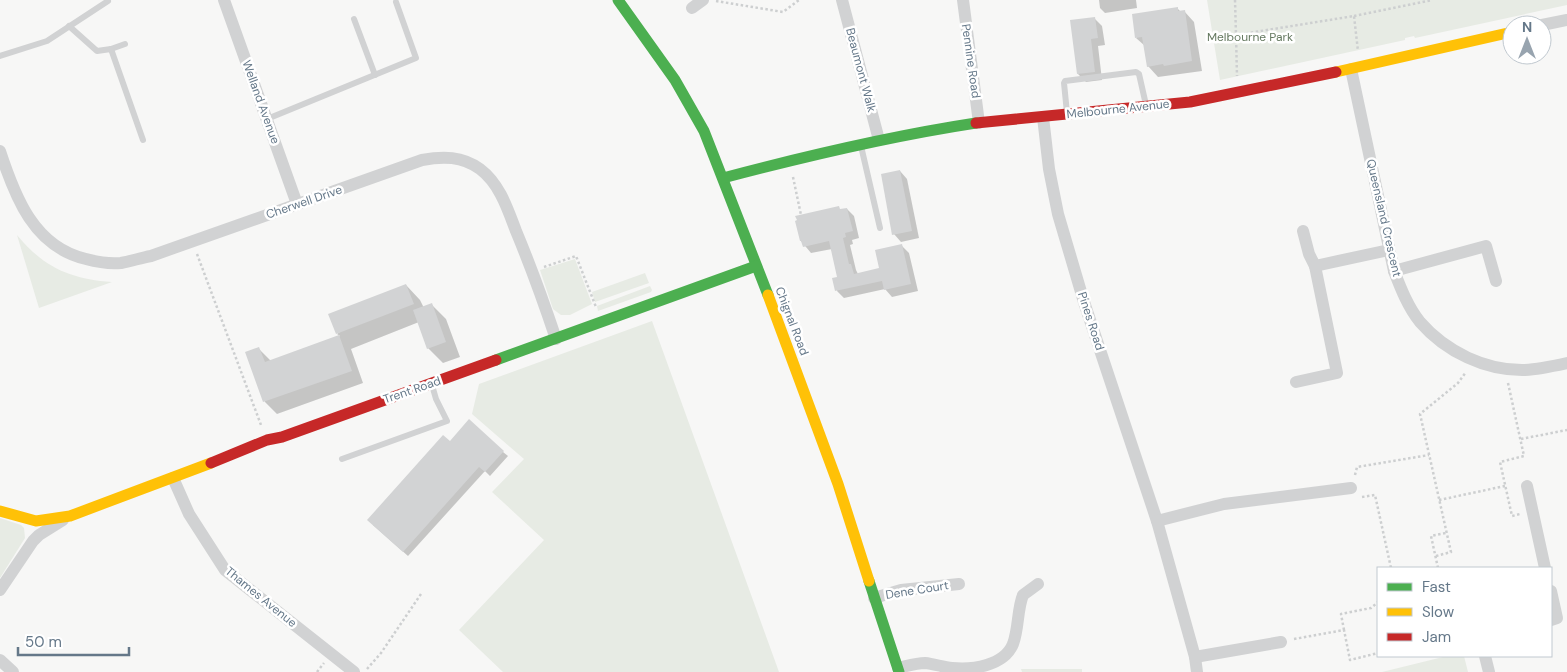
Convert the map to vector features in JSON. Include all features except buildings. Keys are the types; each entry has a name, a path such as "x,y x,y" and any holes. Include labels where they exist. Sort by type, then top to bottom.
{"street":[{"name":"Welland Avenue","path":"224,0 297,204"},
{"name":"Chignal Road","path":"618,0 649,41 685,95 704,131 796,368 838,484 899,670"},
{"path":"692,8 703,0"},
{"name":"Beaumont Walk","path":"842,0 879,140"},
{"name":"Pennine Road","path":"962,0 979,123"},
{"path":"1552,23 1567,20"},
{"name":"Melbourne Avenue","path":"723,178 790,160 924,131 979,123 1190,102 1357,68 1502,34"},
{"name":"Queensland Crescent","path":"1357,68 1394,271 1405,297 1420,322 1442,342 1475,362 1506,369 1525,370 1567,363"},
{"name":"Pines Road","path":"1043,117 1049,169 1058,214 1084,302 1157,520 1195,658 1197,672"},
{"name":"Cherwell Drive","path":"0,151 22,208 38,231 54,245 75,257 119,263 151,256 422,160 438,157 459,159 481,170 497,188 533,271 556,339"},
{"path":"1296,382 1337,373 1316,266 1309,254 1303,231"},
{"path":"1394,271 1486,246 1496,281"},
{"path":"1316,266 1389,250"},
{"name":"Trent Road","path":"0,590 38,535 70,516 173,478 267,440 556,339 756,266"},
{"name":"Thames Avenue","path":"173,478 189,514 226,570 354,672"},
{"path":"1526,486 1545,567"},
{"path":"1157,520 1224,504 1351,488"},
{"name":"Trent Road","path":"0,511 36,521 70,516"},
{"name":"Dene Court","path":"874,598 901,590 959,584"},
{"path":"899,670 925,663 948,670 992,663 1000,659 1012,645 1023,594 1038,584"},
{"path":"1552,595 1558,618"},
{"path":"1195,658 1281,642"},
{"path":"1485,657 1489,672"},
{"path":"0,660 13,672"}],"lane":[{"path":"0,56 47,41 108,1"},
{"path":"267,119 416,58 396,2"},
{"path":"354,18 375,75"},
{"path":"70,26 97,52 125,44"},
{"path":"111,49 143,140"},
{"path":"1068,114 1065,81 1136,72 1139,74 1146,107"},
{"path":"861,144 880,228"},
{"path":"342,459 446,421 436,399 432,383"}],"path":[{"path":"708,0 783,12 800,0"},
{"path":"1235,0 1237,76 1240,92"},
{"path":"1236,35 1354,16 1432,0"},
{"path":"1354,16 1358,50 1357,68"},
{"path":"790,160 801,215"},
{"path":"192,240 267,440"},
{"path":"533,271 576,256 601,321"},
{"path":"1436,556 1451,552 1420,414 1458,383 1475,362"},
{"path":"1506,369 1524,456 1500,462 1512,516 1532,511"},
{"path":"1521,439 1567,430"},
{"path":"1391,567 1375,495 1361,497 1351,488 1357,467 1429,455"},
{"path":"1439,500 1505,486"},
{"path":"1438,567 1431,536 1446,533"},
{"path":"364,672 381,654 421,594"},
{"path":"1377,603 1371,608 1341,614 1350,660 1377,653"},
{"path":"1281,642 1344,630"}],"green space":[{"name":"Melbourne Park","path":"1207,0 1567,0 1567,5 1521,15 1502,15 1502,19 1415,38 1414,36 1405,38 1405,40 1220,80"},
{"path":"17,235 37,256 59,270 84,278 112,282 39,308"},
{"path":"575,259 592,304 570,315 561,315 553,309 540,270"},
{"path":"645,273 649,283 595,302 592,292"},
{"path":"650,286 651,292 598,311 597,306"},
{"path":"652,321 779,672 503,672 459,630 544,540 492,492 524,459 472,414 479,384"},
{"path":"0,518 21,525 24,528 25,538 0,578"},
{"path":"1443,657 1464,657 1468,672 1382,672"},
{"path":"1021,669 1082,669 1082,672 1022,672"}],"traffic: fast":[{"path":"618,0 675,80 704,131 768,295"},
{"path":"723,178 849,147 976,123"},
{"path":"496,360 756,266"},
{"path":"869,581 899,672"}],"traffic: slow":[{"path":"1336,72 1502,34"},
{"path":"768,295 838,484 869,581"},
{"path":"0,511 36,521 70,516 211,463"}],"traffic: jam":[{"path":"976,123 1190,102 1336,72"},
{"path":"211,463 267,440 282,437 496,360"}]}
